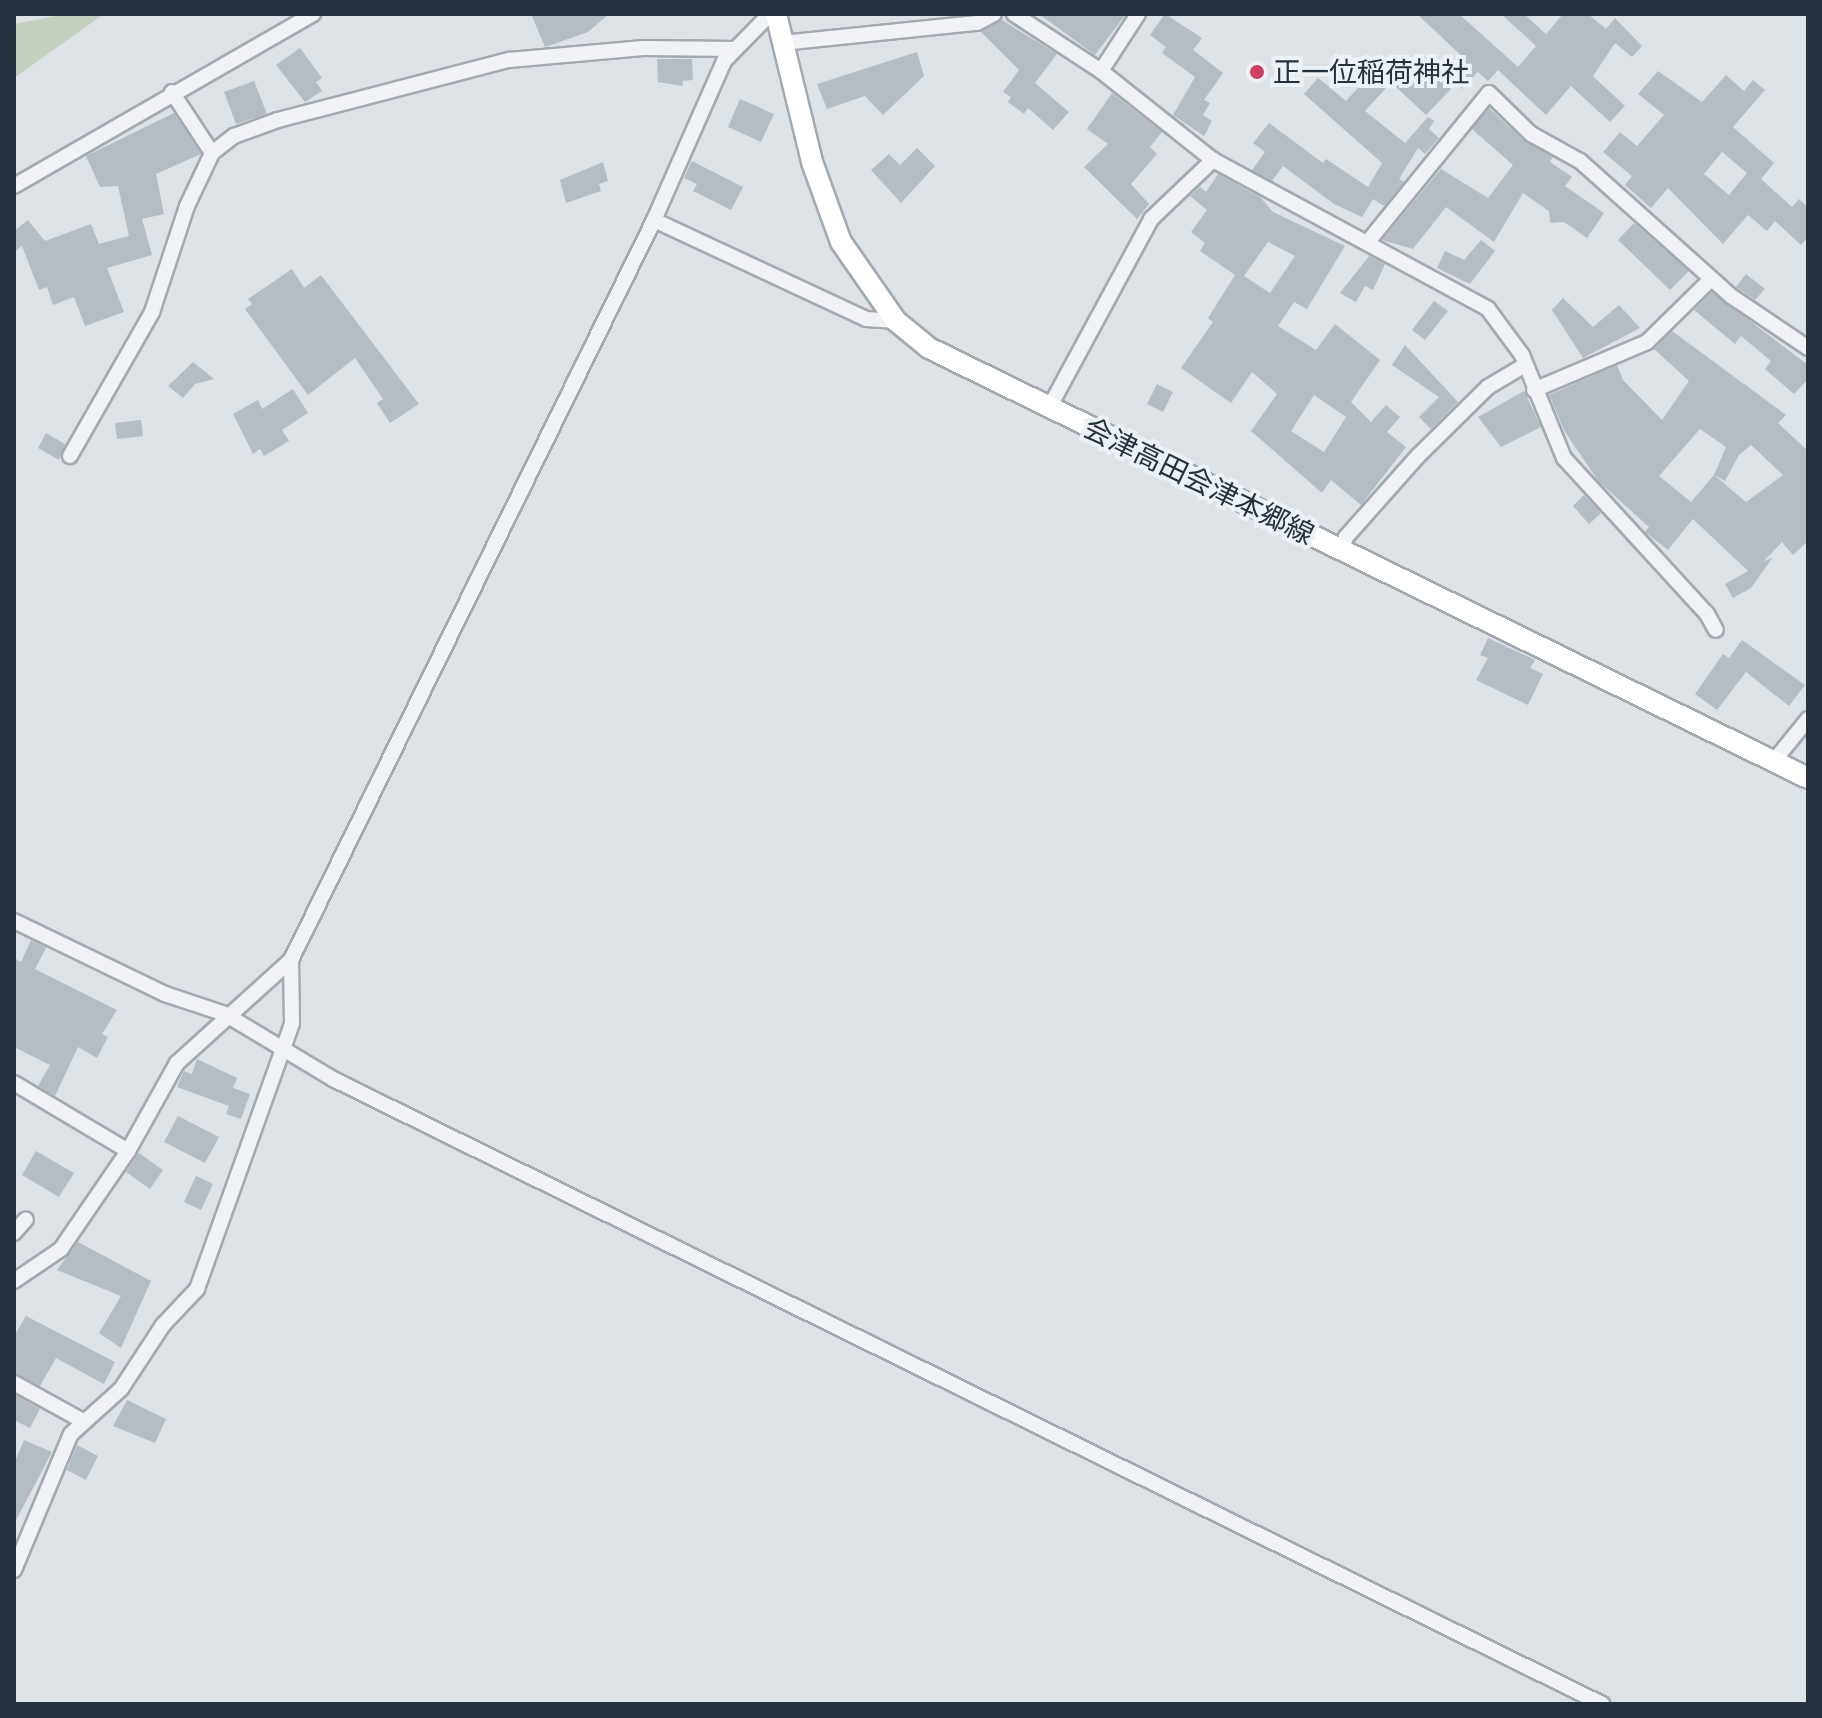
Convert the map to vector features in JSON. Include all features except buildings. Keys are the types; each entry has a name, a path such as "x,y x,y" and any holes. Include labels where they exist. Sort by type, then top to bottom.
{"main road":[{"name":"会津高田会津本郷線","path":"773,14 812,162 841,242 896,321 929,348 1808,778"}],"street":[{"path":"14,186 172,92 313,14"},
{"path":"14,1281 61,1249 128,1151 177,1063 225,1014 291,960 654,220 724,61 773,14"},
{"path":"782,43 977,23 994,14"},
{"path":"1014,14 1101,71 1213,160 1488,309 1525,365 1564,458 1716,630"},
{"path":"1101,71 1138,14"},
{"path":"70,456 152,312 187,206 212,153 234,136 305,112 509,60 643,48 735,49"},
{"path":"172,92 212,153"},
{"path":"1367,243 1489,93 1531,134 1580,161 1711,279 1808,348"},
{"path":"1049,408 1151,219 1213,160"},
{"path":"654,220 866,319 896,321"},
{"path":"1534,390 1647,342 1711,279"},
{"path":"1342,550 1346,537 1418,456 1488,387 1525,365"},
{"path":"1774,761 1808,719"},
{"path":"14,921 165,994 225,1014 333,1079 1602,1704"},
{"path":"14,1570 71,1434 121,1389 163,1325 197,1289 292,1023 291,960"},
{"path":"14,1083 128,1151"},
{"path":"14,1233 26,1219"},
{"path":"14,1383 83,1421"}],"green space":[{"path":"66,14 104,14 14,78 14,24"}],"place":[{"name":"正一位稲荷神社","path":"1257,72"}]}
